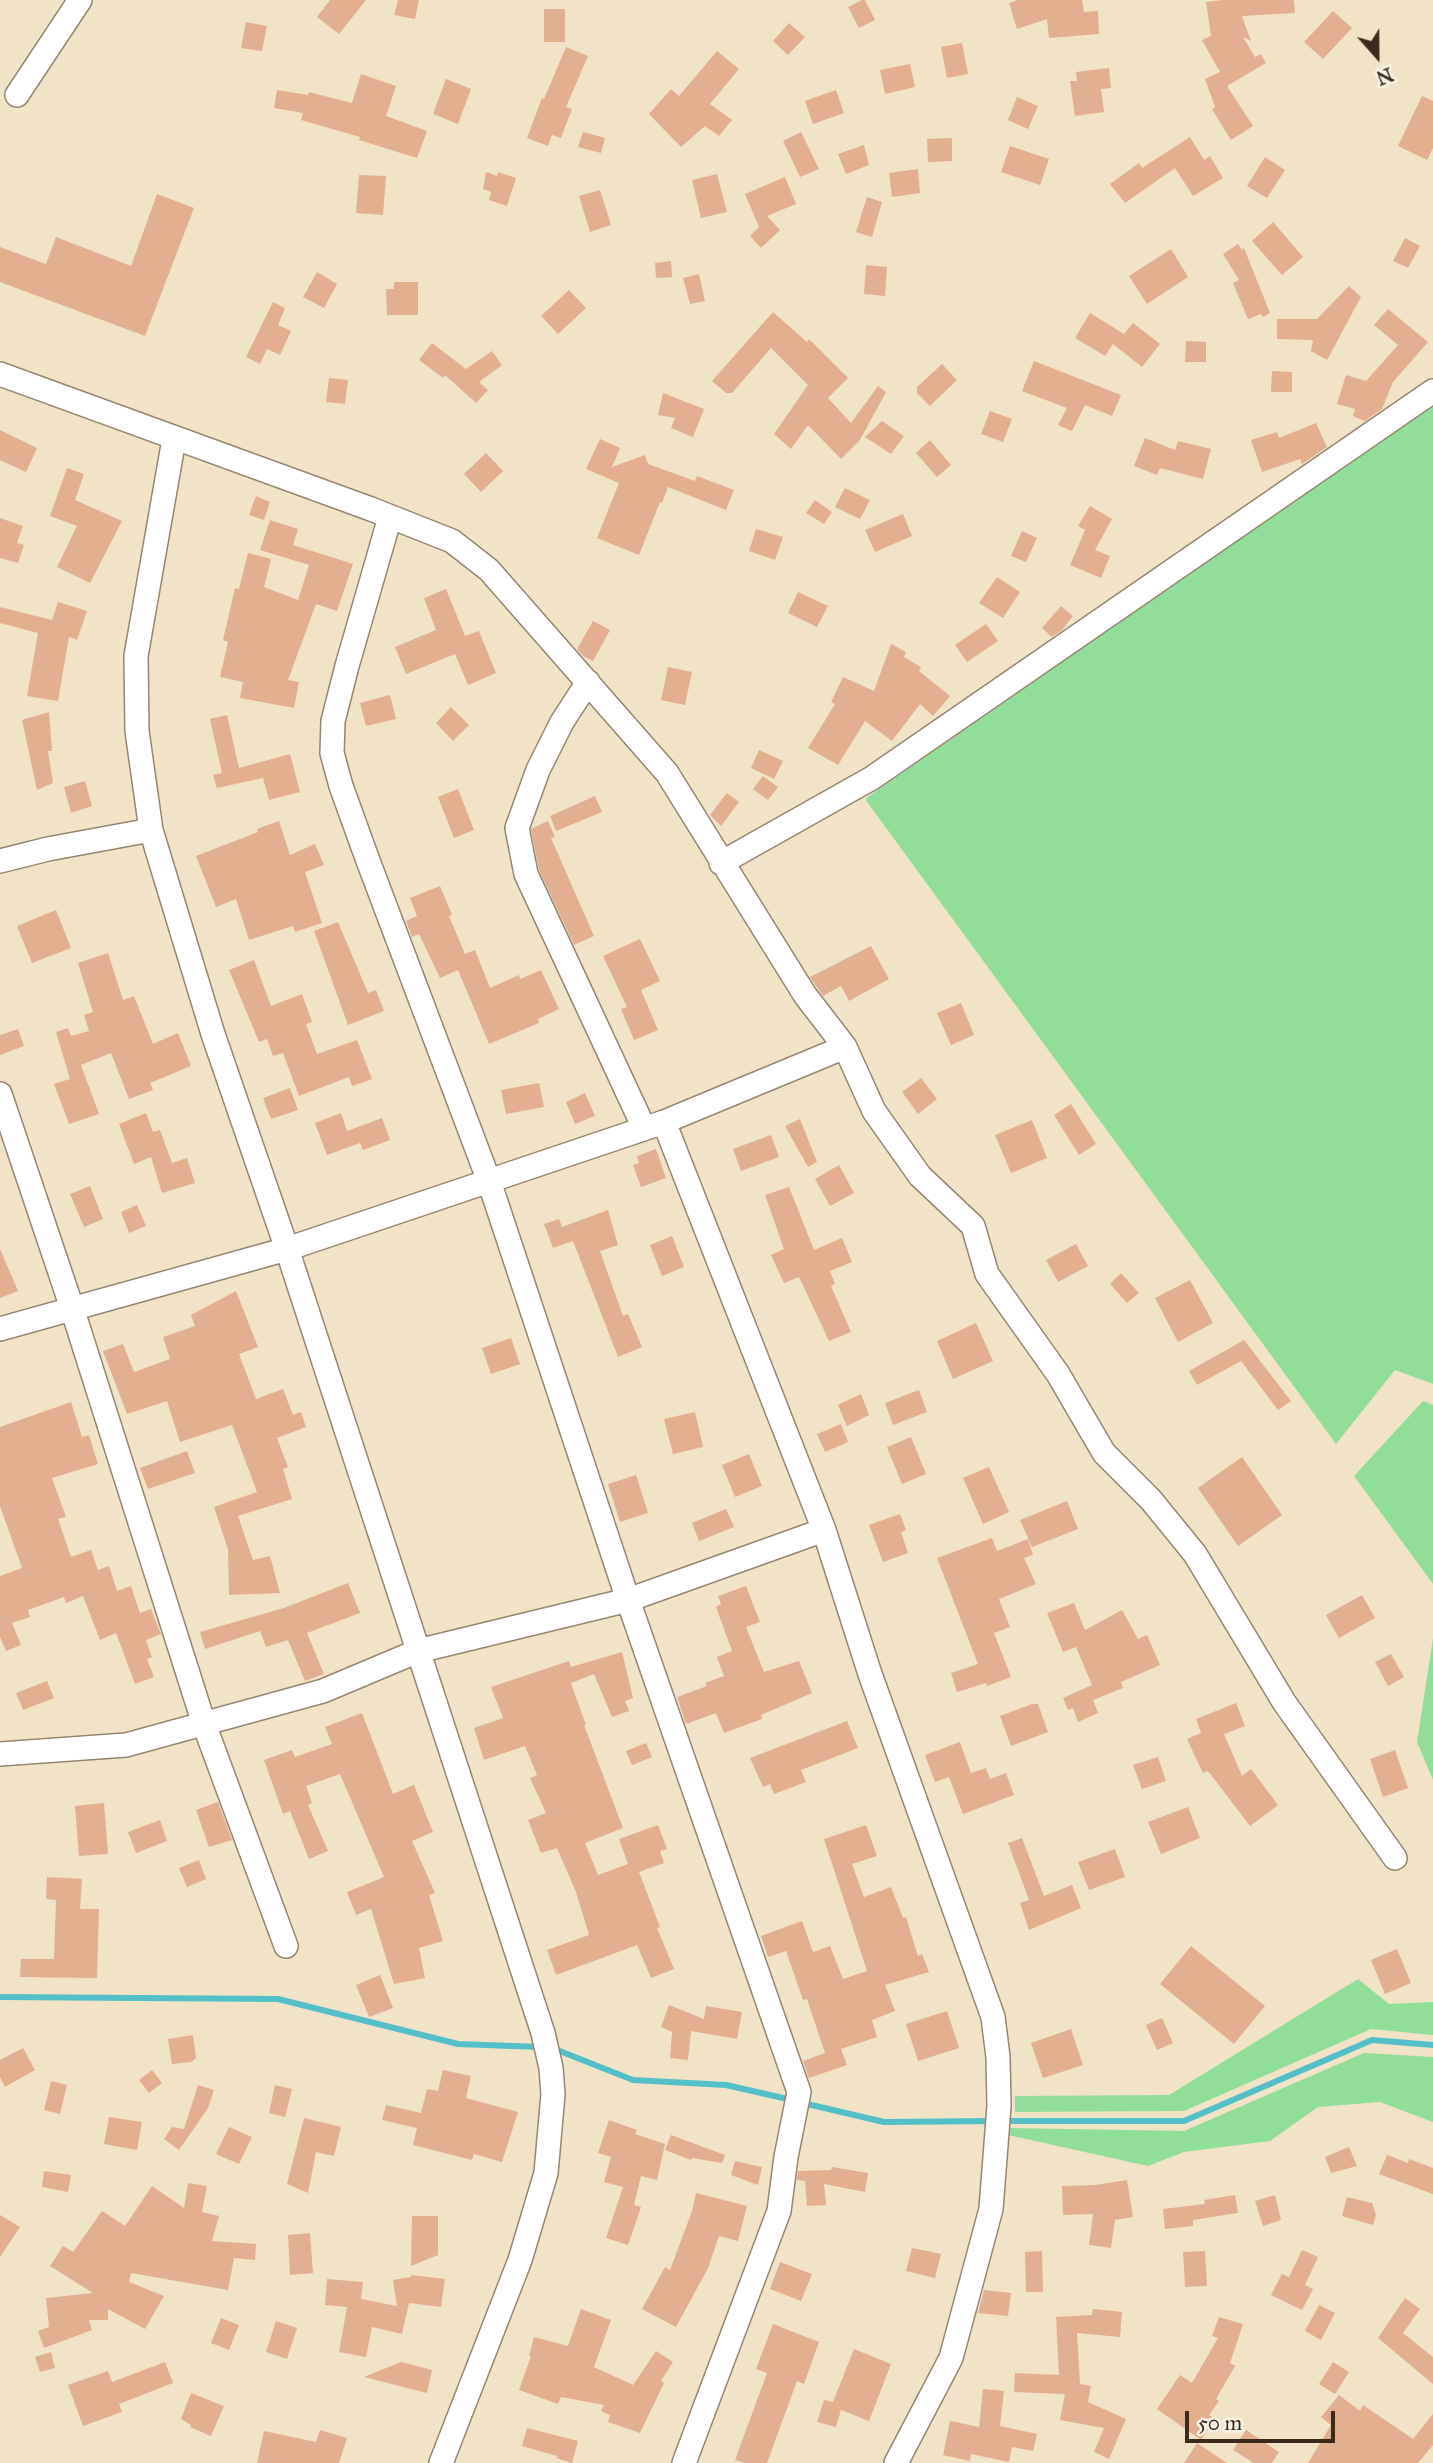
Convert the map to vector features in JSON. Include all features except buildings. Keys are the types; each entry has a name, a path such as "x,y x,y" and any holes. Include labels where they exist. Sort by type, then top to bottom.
{"street":[{"path":"17,95 80,0"},
{"path":"0,374 452,541 489,570 667,773 804,995 845,1047 874,1111 920,1176 973,1226 987,1275 1058,1374 1104,1453 1151,1500 1195,1554 1284,1702 1395,1858"},
{"path":"721,863 872,778 1433,391"},
{"path":"174,439 136,656 137,731 151,830 213,1034 287,1249 543,2033 551,2068 553,2094 546,2173 520,2260 441,2463"},
{"path":"390,517 346,666 333,721 332,753 367,858 489,1181 628,1600 799,2092 779,2211 684,2463"},
{"path":"588,682 562,722 538,770 517,828 526,874 654,1125 824,1530 870,1674 993,2017 999,2106 991,2209 951,2357 896,2463"},
{"path":"872,778 909,767"},
{"path":"0,861 48,849 151,830"},
{"path":"0,1329 287,1249 654,1125 845,1047"},
{"path":"0,1094 72,1308 204,1724 286,1946"},
{"path":"0,1754 127,1745 323,1691 418,1651 628,1600 824,1530"}],"green space":[{"path":"1433,405 1433,1384 1395,1370 1336,1444 865,799"},
{"path":"1423,1401 1433,1405 1433,1584 1354,1476"},
{"path":"1433,1638 1433,1780 1417,1742"},
{"path":"1358,1979 1389,2004 1433,2002 1433,2035 1371,2029 1184,2111 1015,2112 1015,2096 1169,2095"},
{"path":"1364,2053 1433,2057 1433,2122 1380,2102 1318,2107 1270,2141 1184,2152 1148,2166 1008,2135 1010,2128 1184,2131"}],"waterway":[{"path":"0,1997 278,1999 458,2044 541,2047"},
{"path":"1004,2121 1184,2121 1372,2040 1433,2045"},
{"path":"552,2048 633,2080 726,2085 792,2100"},
{"path":"803,2103 884,2122 993,2121"}]}
